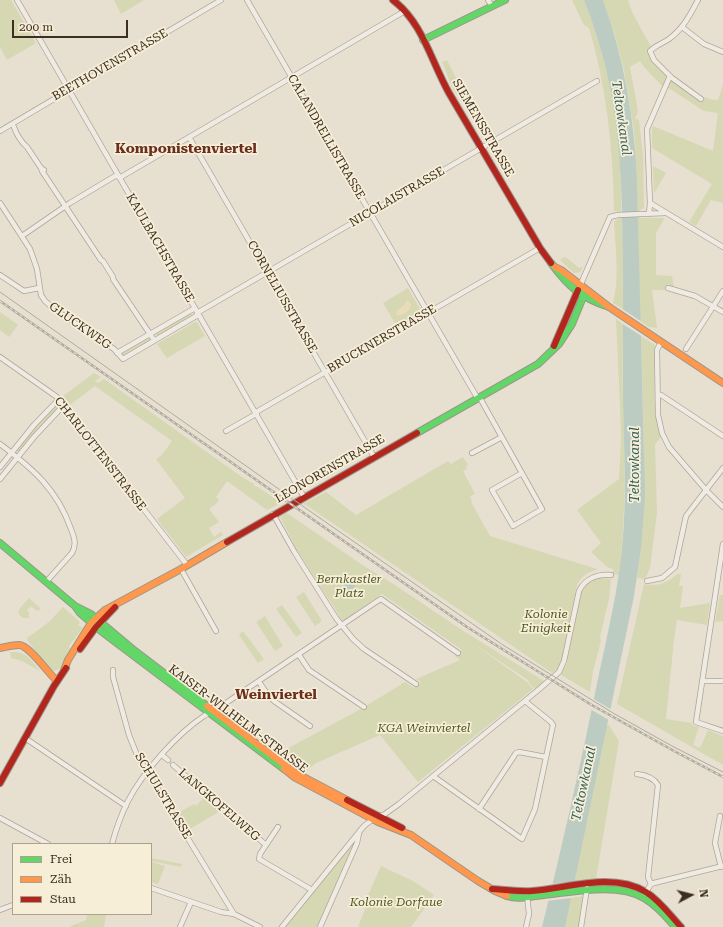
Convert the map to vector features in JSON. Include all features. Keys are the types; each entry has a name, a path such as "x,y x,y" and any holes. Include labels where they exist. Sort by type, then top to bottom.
{"main road":[{"name":"SIEMENSSTRASSE","path":"393,0 413,21 436,64 448,91 540,248 556,267 560,276 577,293 590,301 611,309"},
{"path":"423,40 505,0"},
{"name":"SIEMENSSTRASSE","path":"556,267 611,309 723,383"},
{"path":"580,286 583,297"},
{"name":"LEONORENSTRASSE","path":"0,783 57,681 105,610 181,569 273,514 542,362 550,352 560,334 580,286"},
{"name":"LEONORENSTRASSE","path":"550,352 559,344 569,329 583,297"},
{"name":"KAISER-WILHELM-STRASSE","path":"0,543 75,606 80,613 96,623 211,711 294,777 373,819 411,835"},
{"path":"0,648 18,645 24,646 30,651 48,674 57,681"},
{"name":"KAISER-WILHELM-STRASSE","path":"211,711 300,775 404,829 478,882 501,894 510,897 586,887 599,883 632,886 644,894"},
{"path":"586,887 612,888 644,894 660,902 681,927"},
{"path":"644,894 675,927"}],"street":[{"name":"KAULBACHSTRASSE","path":"16,0 304,497"},
{"name":"BEETHOVENSTRASSE","path":"0,131 13,125 221,0"},
{"name":"CALANDRELLISTRASSE","path":"247,0 502,437 522,473 542,509 513,526 492,490 522,473"},
{"path":"488,0 492,6"},
{"path":"698,0 682,27 671,38 650,51 654,60 670,76 701,99"},
{"path":"22,236 66,206 115,176 121,177 405,11"},
{"path":"682,27 704,44 723,52"},
{"path":"665,213 649,214 650,203 647,129 670,76"},
{"name":"NICOLAISTRASSE","path":"123,359 197,312 596,81"},
{"path":"13,125 15,131 46,175 101,260 113,277 115,277 130,303 138,312 154,340"},
{"name":"CORNELIUSSTRASSE","path":"189,137 374,457"},
{"path":"0,203 30,249 34,259 39,288 26,292 0,275"},
{"path":"650,203 723,247"},
{"name":"LEONORENSTRASSE","path":"580,286 608,219 618,215 649,214"},
{"name":"BRUCKNERSTRASSE","path":"226,431 540,248"},
{"name":"GLUCKWEG","path":"39,288 45,301 54,309 114,349 123,359"},
{"path":"668,288 695,296 723,312"},
{"path":"686,349 723,290"},
{"name":"NICOLAISTRASSE","path":"117,353 150,334 197,312"},
{"path":"661,342 657,350 658,420 664,437 669,447 706,490 723,507"},
{"name":"CHARLOTTENSTRASSE","path":"0,356 59,399 187,565"},
{"path":"658,395 661,395 723,436"},
{"path":"0,467 34,425 59,399"},
{"path":"0,479 34,437 64,405"},
{"path":"472,453 502,437"},
{"path":"0,444 38,475 53,492 65,513 74,539 75,548 72,553 46,582"},
{"path":"647,580 662,578 675,568 686,517 723,468"},
{"path":"273,514 323,598 336,618 353,639 364,649 416,684"},
{"path":"723,544 696,722 723,731"},
{"path":"181,569 216,631"},
{"path":"282,927 359,832 373,819 396,806 525,702 556,675 563,665 577,595 580,587 593,577 602,574 611,575"},
{"path":"112,843 126,806 136,787 147,772 185,731 211,711 220,707 259,682 381,599 458,653"},
{"path":"299,655 309,670 364,707"},
{"name":"SCHULSTRASSE","path":"113,670 114,680 129,735 147,772 234,914"},
{"path":"702,681 723,681"},
{"path":"259,682 274,701 310,726"},
{"path":"433,776 522,839 535,809 552,723 525,702"},
{"path":"25,738 126,806"},
{"path":"480,809 516,753 520,752 546,757"},
{"name":"LANGKOFELWEG","path":"162,755 168,760"},
{"name":"LANGKOFELWEG","path":"173,765 266,845"},
{"path":"637,774 652,779 658,785 648,877 652,884"},
{"path":"644,894 652,884 722,866 715,843 720,816"},
{"path":"0,818 46,843"},
{"name":"LANGKOFELWEG","path":"278,828 259,856 260,860 312,890"},
{"path":"320,927 357,844 359,832"},
{"path":"581,927 586,887"},
{"path":"152,888 220,912 234,914 260,927"},
{"path":"526,927 528,914 527,894"},
{"path":"180,927 191,902"},
{"path":"0,910 12,904"}],"green space":[{"path":"0,0 11,0 36,43 7,60 0,47"},
{"path":"114,0 144,0 121,14"},
{"path":"572,0 584,0 607,71 619,145 621,170 621,212 614,211 608,119 605,96 595,51 589,28 584,25"},
{"path":"603,0 628,0 632,12 651,47 648,49 649,55 653,62 700,101 706,97 709,99 718,100 723,85 723,203 711,200 696,226 689,222 712,184 652,148 652,130 653,126 713,151 718,113 704,111 670,89 661,85 640,61 630,67 638,111 635,118 639,120 643,155 644,208 640,210 640,218 664,218 656,233 656,275 672,276 674,288 668,284 665,286 665,290 652,290 657,328 649,327 640,321 637,178 634,130 624,70 616,39"},
{"path":"447,60 463,92 457,95 452,87 442,62"},
{"path":"653,166 666,173 654,193"},
{"path":"622,218 623,309 613,303 617,272 614,221"},
{"path":"563,257 567,258 579,268 583,267 580,272 574,273 560,260"},
{"path":"408,288 421,311 396,325 383,303"},
{"path":"0,312 18,325 9,337 0,330"},
{"path":"191,312 193,316 157,337 155,333"},
{"path":"616,319 623,324 624,490 623,532 619,575 613,574 613,569 607,567 591,552 601,543 577,510 619,479 621,438"},
{"path":"197,322 205,336 167,358 157,344"},
{"path":"641,336 655,345 655,406 656,418 661,437 655,444 657,513 650,568 645,579 637,578 643,517 644,487"},
{"path":"148,337 150,341 125,355 122,355 121,352"},
{"path":"94,373 101,377 95,381 98,383 104,379 254,484 254,486 258,487 281,503 267,510 227,481 216,497 219,500 209,509 219,522 209,528 214,537 221,532 223,535 186,557 157,519 185,498 156,459 162,455 172,441 95,386 70,405 63,396"},
{"path":"56,404 59,408 19,453 16,450 30,432"},
{"name":"Kolonie Einigkeit","path":"463,457 468,465 466,466 467,469 463,471 475,494 470,496 471,502 490,536 597,569 585,575 577,585 562,660 558,669 552,673 303,504 326,492 356,515 448,461 451,464"},
{"path":"287,513 361,564 465,632 544,681 536,690 528,680 474,644 527,682 533,689 418,782 380,735 316,763 305,772 279,753 361,709 405,682 414,688 421,682 416,679 460,660 455,656 462,650 382,594 355,612 355,614 344,621 342,620 297,550 280,517"},
{"path":"677,574 681,574 679,586 683,586 680,608 710,603 707,625 677,620 666,719 692,723 692,725 699,727 693,745 700,748 708,730 723,736 723,765 617,704 644,584 662,584"},
{"path":"599,578 611,579 609,599 600,637 601,641 593,671 590,692 561,675 567,663 580,594 588,584"},
{"path":"304,592 322,621 315,626 296,597"},
{"path":"720,595 723,595 723,621 715,622"},
{"path":"29,598 41,609 37,611 31,606 27,610 29,613 29,618 23,618 18,613 20,608"},
{"path":"282,605 302,633 296,637 276,609"},
{"path":"63,607 80,622 78,625 83,628 69,646 70,649 59,669 54,671 47,666 27,638 49,622"},
{"path":"265,616 283,646 275,651 256,622"},
{"path":"243,631 264,659 258,663 239,635"},
{"path":"10,652 24,654 31,659 40,671 22,661 11,658"},
{"path":"606,725 609,725 619,741 596,879 574,881"},
{"path":"205,796 222,810 188,830 178,813 194,804 196,806"},
{"path":"353,842 355,843 318,927 285,927"},
{"path":"152,858 182,864 181,867 152,861"},
{"path":"152,862 165,866 158,884 152,882"},
{"name":"Kolonie Dorfaue","path":"381,866 413,881 434,895 411,927 358,927 370,897 368,895"},
{"path":"584,896 579,927 565,927 570,898"},
{"path":"88,915 106,915 104,927 69,927 86,920"}],"sand":[{"path":"407,300 411,304 408,311 404,314 396,315 397,311 405,304"}],"water":[{"name":"Teltowkanal","path":"584,0 603,0 617,44 627,88 636,155 645,496 641,548 634,596 565,927 542,927 586,737 618,580 624,530 625,475 623,402 623,288 620,160 614,106 602,52"},
{"path":"355,580 356,583 353,590 349,593 343,593 342,590 344,584"}],"pier":[{"path":"621,308 642,322 643,337 621,323"},
{"path":"592,698 612,710 609,720 590,709"},
{"path":"576,881 572,898 546,901 550,884"}],"tram line":[{"path":"0,292 314,514 503,645 613,713 723,772"}],"railway":[{"path":"0,301 467,627 590,704 723,777"}],"traffic: fast":[{"path":"423,40 505,0"},
{"path":"551,263 569,285 591,300 609,307"},
{"path":"417,433 538,364 559,344 572,324 583,297 580,286"},
{"path":"0,543 75,606 91,614 135,651 207,706"},
{"path":"75,606 80,613 101,631 284,769"},
{"path":"507,896 521,898 581,890 621,890 633,893 653,904 675,927"}],"traffic: slow":[{"path":"555,267 609,307 723,383"},
{"path":"64,670 68,660 91,623 105,610 227,542"},
{"path":"0,648 17,645 23,646 33,654 57,681"},
{"path":"207,706 294,772 347,800"},
{"path":"284,769 294,777 378,822 411,835 478,881 507,896"}],"traffic: jam":[{"path":"393,0 403,9 419,31 449,93 540,248 551,263"},
{"path":"554,346 578,290"},
{"path":"227,542 417,433"},
{"path":"80,649 96,627 115,607"},
{"path":"0,783 54,686 66,668"},
{"path":"347,800 402,828"},
{"path":"492,889 527,891 590,883 619,883 633,886 646,892 665,908 681,927"}],"district":[{"name":"Komponistenviertel","path":"186,149"},
{"name":"Weinviertel","path":"276,695"}],"park label":[{"name":"Bernkastler Platz","path":"349,586"},
{"name":"KGA Weinviertel","path":"424,728"}]}
